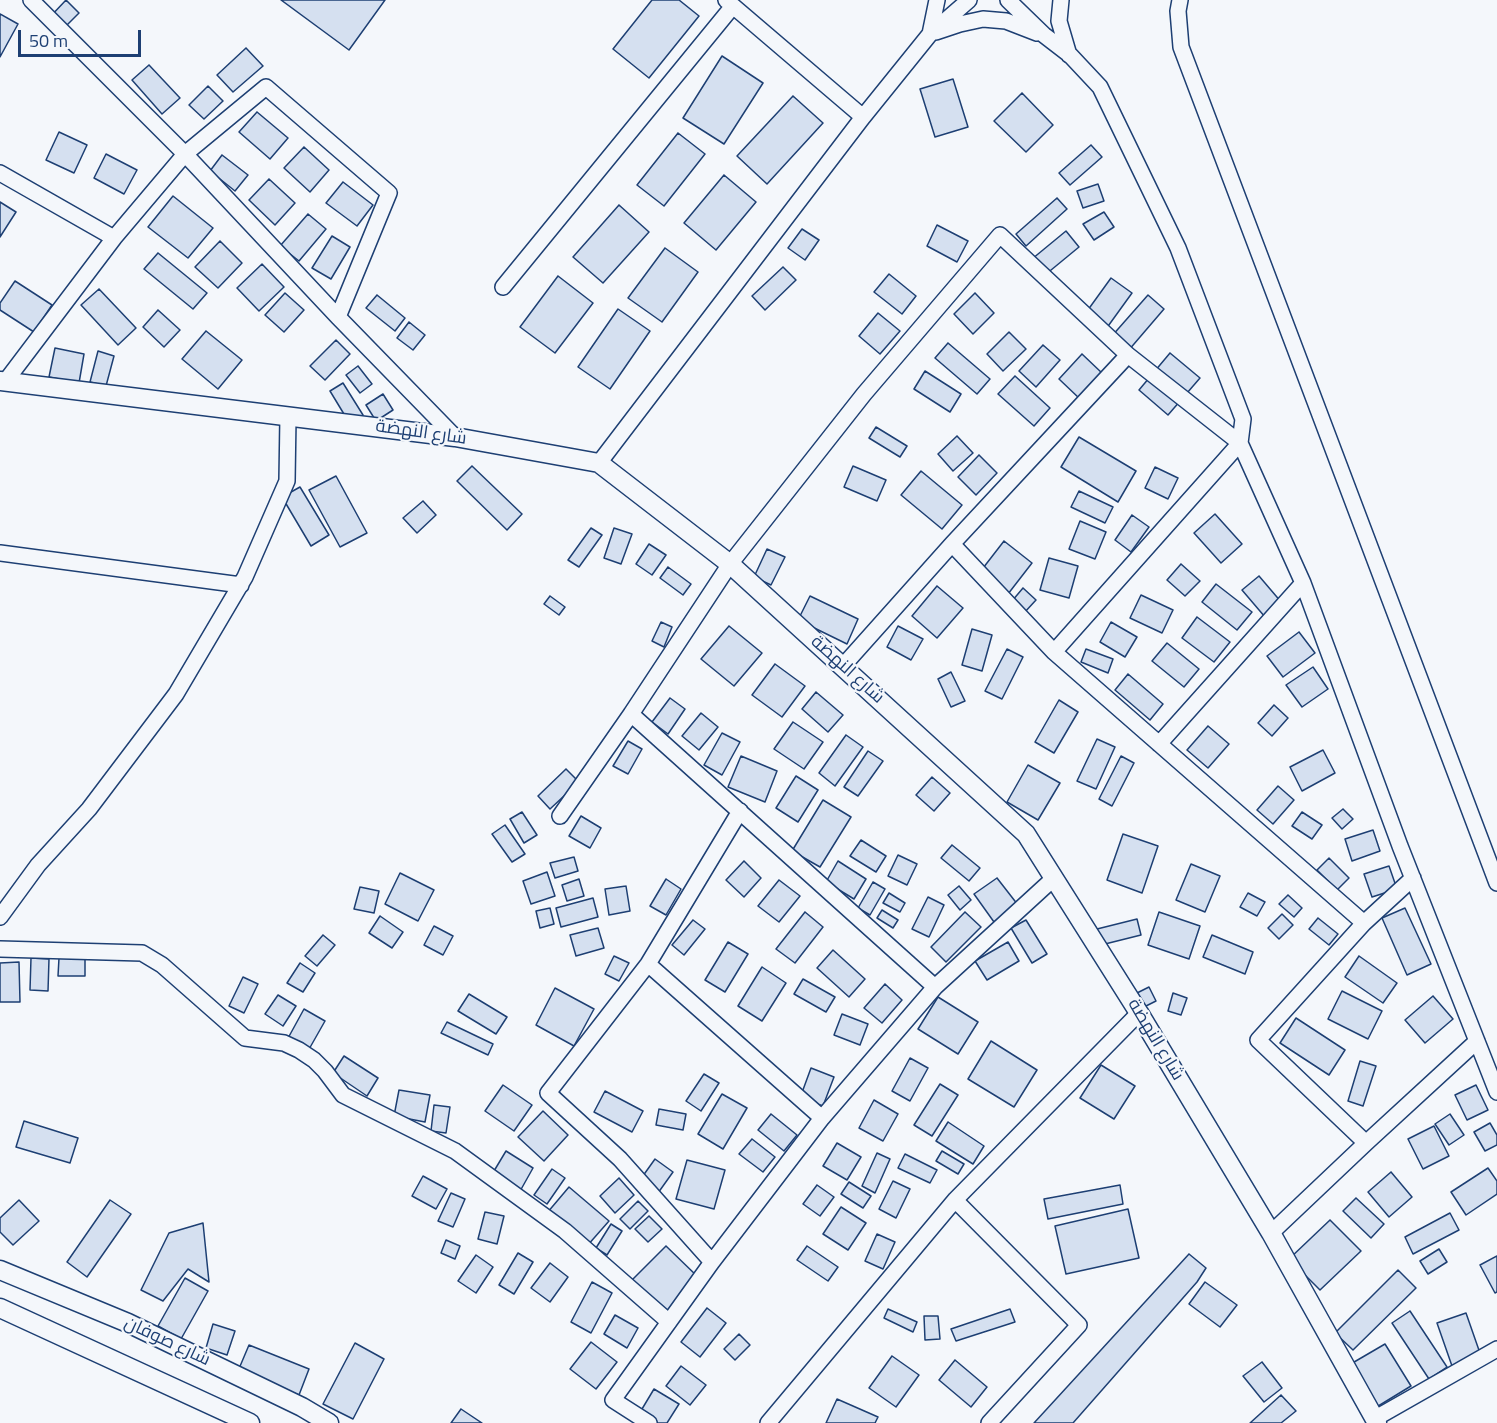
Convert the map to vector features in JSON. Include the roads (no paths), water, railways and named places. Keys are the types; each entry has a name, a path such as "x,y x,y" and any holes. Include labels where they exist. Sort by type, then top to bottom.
{"street":[{"path":"31,0 184,154 455,437"},
{"path":"930,34 937,0"},
{"path":"598,463 863,117 930,34 969,0"},
{"path":"1008,0 1044,35 1070,55 1100,87 1178,248 1243,419 1240,443 1054,652"},
{"path":"1061,0 1059,21 1070,55"},
{"path":"1180,0 1181,47 1497,884"},
{"path":"503,287 729,3 863,117"},
{"path":"930,34 983,19 1006,21 1044,35"},
{"path":"3,382 114,238 184,154 266,87 389,193 338,317"},
{"path":"0,173 114,238"},
{"path":"560,816 631,714 730,564 864,394 1000,235 1128,355 1240,443 1304,583 1413,878 1497,1092"},
{"path":"843,666 952,544 1128,355"},
{"name":"شارع النهضة","path":"3,382 455,437 598,463 730,564 1026,834 1139,1013 1271,1233 1376,1421"},
{"path":"0,917 38,865 89,808 176,694 241,585 287,481 288,417"},
{"path":"952,544 1054,652 1364,923"},
{"path":"0,553 241,585"},
{"path":"1159,744 1304,583"},
{"path":"631,714 935,987"},
{"path":"712,1262 620,1159 548,1093 648,964 740,811"},
{"path":"1366,1143 1258,1040 1364,923 1413,878"},
{"path":"649,1423 612,1400 712,1262 822,1118 935,987 1053,879"},
{"path":"0,949 142,952 162,965 245,1038 284,1043 299,1050 325,1071 343,1095 455,1151 565,1231 669,1322"},
{"path":"648,964 822,1118"},
{"path":"768,1423 955,1200 1139,1013"},
{"path":"1271,1233 1477,1041"},
{"path":"955,1200 1078,1324 989,1423"},
{"name":"شارع صوفان","path":"0,1270 128,1323 302,1407 329,1423"},
{"name":"شارع صوفان","path":"0,1308 250,1423"},
{"path":"1376,1421 1497,1349"}]}
